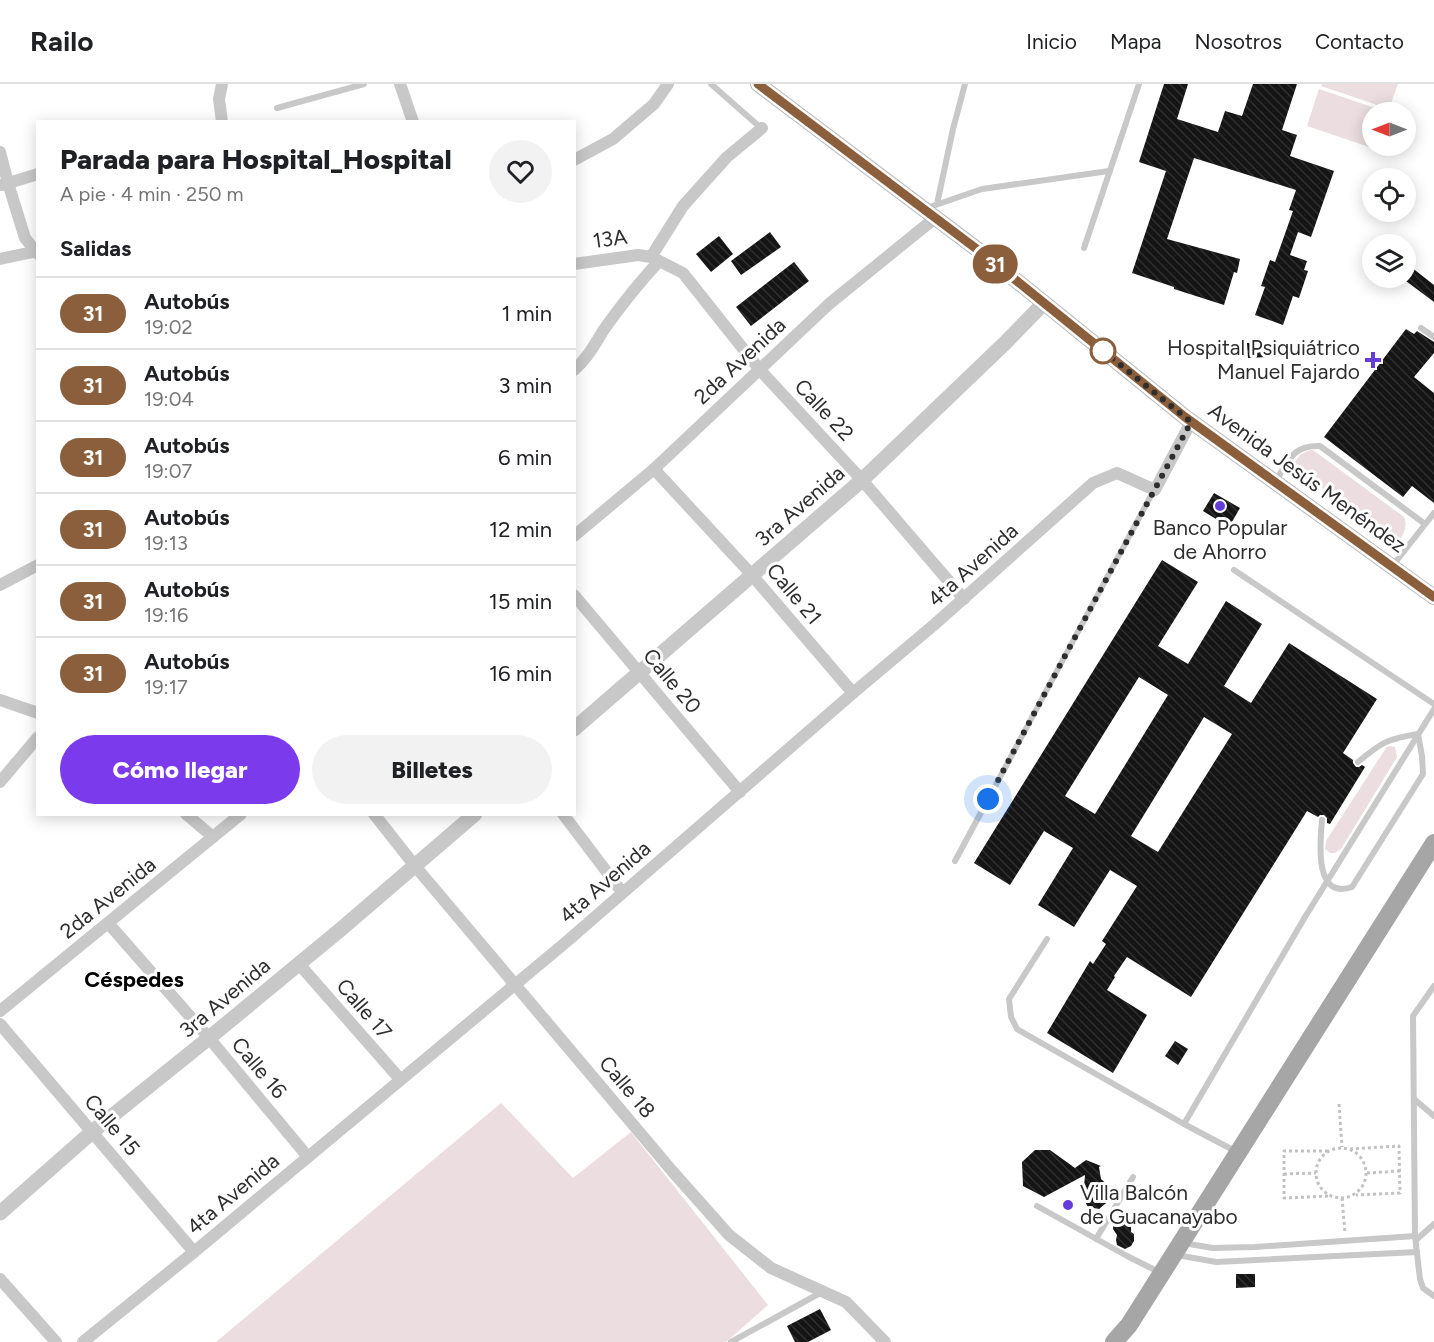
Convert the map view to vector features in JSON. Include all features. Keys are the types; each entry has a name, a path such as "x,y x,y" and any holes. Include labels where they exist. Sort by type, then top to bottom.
{"main road":[{"name":"Avenida Jesús Menéndez","path":"758,84 932,210 1191,422 1434,597"},
{"path":"1114,1342 1129,1325 1434,843"}],"street":[{"path":"222,84 219,99 222,120"},
{"path":"400,84 412,120"},
{"path":"576,159 613,139 654,104 668,84"},
{"path":"576,368 585,361 603,331 655,259 683,206 727,157 762,128"},
{"path":"0,152 4,185 25,238 36,251"},
{"path":"4,185 36,175"},
{"name":"2da Avenida","path":"576,534 654,469 932,210"},
{"path":"0,259 36,252"},
{"name":"13A","path":"576,264 638,255 655,259"},
{"name":"Calle 22","path":"655,259 683,273 760,369 862,480 964,599"},
{"name":"3ra Avenida","path":"576,727 862,480 1044,303"},
{"path":"1155,490 1191,422"},
{"name":"Calle 21","path":"654,469 752,575 853,693"},
{"name":"4ta Avenida","path":"83,1342 565,943 964,599 1093,483 1117,474 1155,490"},
{"path":"0,585 36,566"},
{"name":"Calle 20","path":"576,597 740,792"},
{"path":"0,700 36,712"},
{"path":"0,782 36,739"},
{"path":"188,816 213,837"},
{"name":"2da Avenida","path":"0,1011 239,816"},
{"name":"Calle 18","path":"376,816 415,866 673,1172 729,1235 771,1269 846,1302 885,1342"},
{"name":"3ra Avenida","path":"0,1213 92,1132 299,964 474,816"},
{"path":"565,816 622,892"},
{"name":"Calle 16","path":"108,923 209,1038 308,1157"},
{"name":"Calle 17","path":"299,964 400,1079"},
{"name":"Calle 15","path":"0,1024 194,1252"},
{"path":"0,1279 56,1342"}],"lane":[{"path":"277,108 364,84"},
{"path":"711,84 762,128"},
{"path":"932,210 965,84"},
{"path":"1084,248 1139,84"},
{"path":"932,210 982,189 1109,171"},
{"path":"1421,328 1434,338"},
{"path":"1275,482 1294,452 1310,445 1320,446 1425,524"},
{"path":"955,861 1155,490"},
{"path":"1391,567 1434,513"},
{"path":"1234,570 1434,704"},
{"path":"1184,1124 1327,883 1434,709"},
{"path":"1358,762 1378,745 1392,738 1418,734"},
{"path":"1322,820 1321,860 1327,883 1336,890 1352,887 1423,774 1418,734"},
{"path":"1047,939 1009,999 1011,1017 1017,1029 1238,1153"},
{"path":"1434,986 1413,1016 1417,1252 1423,1288 1434,1296"},
{"path":"1414,1099 1434,1116"},
{"path":"1096,1239 1133,1177"},
{"path":"1036,1206 1162,1273"},
{"path":"1178,1248 1254,1247 1416,1238 1434,1224"},
{"path":"1178,1248 1216,1262 1417,1252"},
{"path":"731,1342 824,1291"}],"path":[{"path":"1339,1104 1342,1147"},
{"path":"1329,1151 1320,1160 1316,1173 1320,1185 1329,1195 1342,1198 1354,1195 1401,1193 1399,1146 1347,1149"},
{"path":"1335,1196 1284,1198 1284,1151 1329,1151 1342,1147 1354,1151 1363,1160 1367,1173 1363,1185 1354,1195"},
{"path":"1367,1173 1400,1171"},
{"path":"1284,1174 1316,1173"},
{"path":"1342,1198 1345,1241"}],"shaded area":[{"path":"1322,84 1398,84 1392,102 1368,102 1321,86"},
{"path":"1319,89 1362,104 1362,145 1307,126"},
{"path":"1313,450 1404,517 1405,528 1398,543 1292,466 1301,455"},
{"path":"1391,746 1395,747 1397,757 1341,849 1330,853 1325,849 1326,841 1384,751"},
{"path":"501,1103 573,1178 631,1132 768,1305 726,1342 216,1342"}],"building":[{"path":"1164,84 1188,84 1177,119 1218,132 1225,111 1242,116 1253,84 1297,84 1282,130 1297,135 1290,156 1334,171 1311,237 1298,232 1290,255 1307,261 1304,270 1308,271 1299,298 1293,296 1283,325 1255,315 1265,287 1261,286 1270,260 1275,262 1293,211 1289,210 1296,190 1194,158 1167,239 1240,259 1224,305 1132,273 1166,171 1139,162"},
{"path":"770,232 781,247 741,275 731,261"},
{"path":"719,236 733,254 711,272 696,254"},
{"path":"794,262 809,281 751,326 736,307"},
{"path":"1416,271 1434,285 1434,302 1415,288"},
{"path":"1406,329 1414,334 1417,331 1434,342 1434,353 1414,377 1434,393 1434,503 1412,486 1403,497 1324,437"},
{"path":"1266,342 1267,357 1248,358 1247,343"},
{"path":"1214,493 1240,508 1229,527 1203,511"},
{"path":"1162,560 1198,582 1158,646 1188,664 1226,601 1262,624 1224,686 1251,703 1289,643 1377,699 1343,753 1353,760 1356,767 1362,765 1365,767 1330,824 1327,823 1324,815 1318,817 1307,811 1191,997 1127,957 1107,990 1147,1015 1113,1073 1047,1033 1090,961 1093,964 1106,944 1102,941 1137,886 1110,870 1074,927 1038,905 1073,848 1044,831 1010,885 974,863","holes":["1139,677 1168,695 1095,814 1065,796","1204,717 1232,734 1158,852 1131,836"]},
{"path":"1175,1041 1188,1049 1178,1065 1165,1056"},
{"path":"1035,1150 1050,1150 1075,1168 1086,1160 1101,1166 1099,1167 1101,1179 1111,1188 1111,1199 1099,1209 1088,1207 1083,1198 1085,1175 1044,1197 1023,1186 1022,1162"},
{"path":"1122,1219 1131,1224 1131,1232 1134,1234 1131,1246 1125,1249 1117,1245 1117,1235 1113,1229 1114,1221"},
{"path":"1236,1274 1255,1274 1255,1287 1236,1288"},
{"path":"820,1309 831,1330 808,1342 795,1342 787,1326"}],"bus line":[{"name":"31","path":"758,84 986,256 1185,417 1434,597"}],"place":[{"name":"Hospital Psiquiátrico Manuel Fajardo","path":"1373,360"},
{"name":"Banco Popular de Ahorro","path":"1220,506"},
{"name":"Villa Balcón de Guacanayabo","path":"1068,1205"}],"district":[{"name":"Céspedes","path":"134,979"}],"route":[{"path":"988,799 1191,422 1097,346 1103,351"}]}
